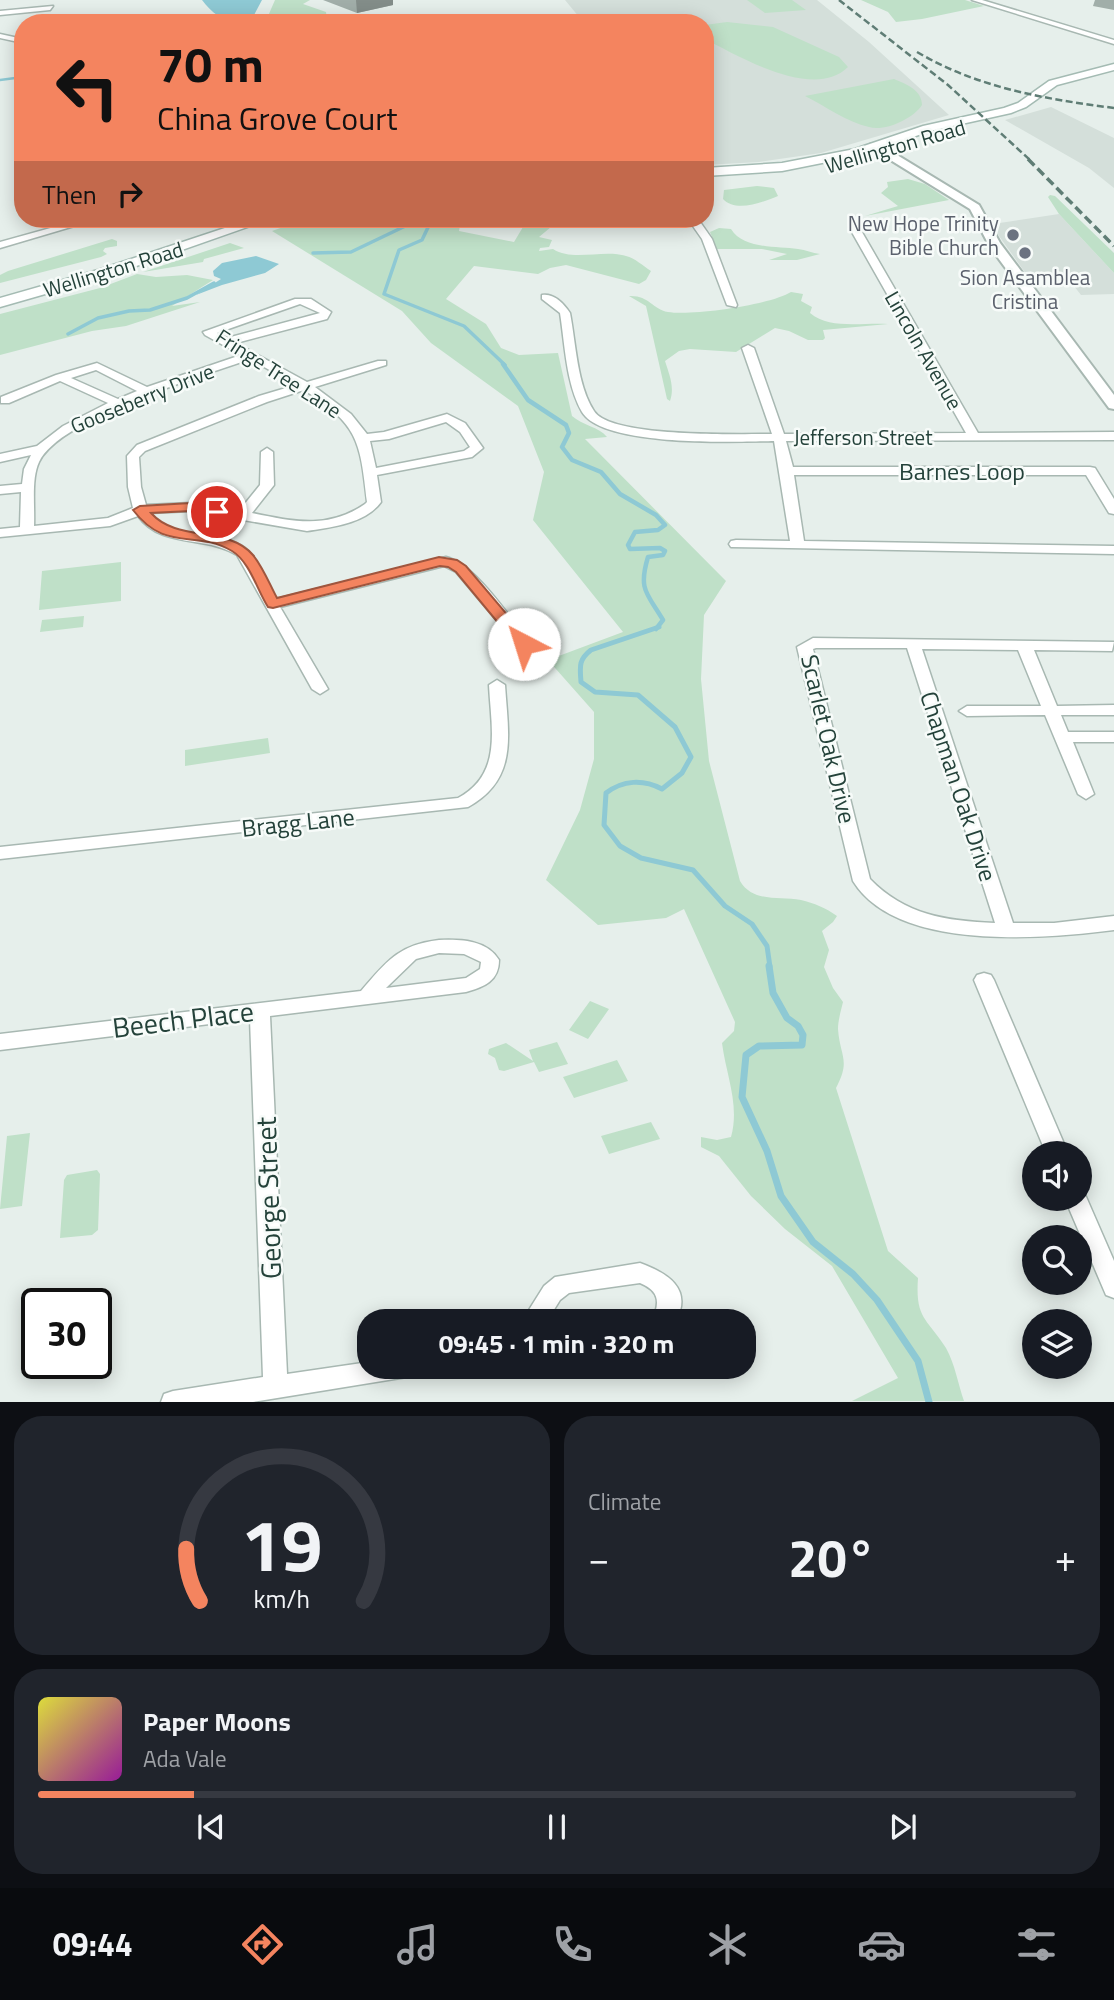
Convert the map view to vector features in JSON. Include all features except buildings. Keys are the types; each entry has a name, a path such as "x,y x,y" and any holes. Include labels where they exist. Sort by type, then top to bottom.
{"main road":[{"name":"Wellington Road","path":"714,177 806,171 930,134 1027,110 1051,98 1072,78 1114,67"},
{"name":"Wellington Road","path":"714,172 815,162 880,150"},
{"name":"Wellington Road","path":"0,294 211,228"},
{"name":"Wellington Road","path":"0,303 115,270 238,228"}],"street":[{"path":"975,0 1114,42"},
{"path":"0,13 50,8"},
{"path":"880,150 975,207 994,244 1114,405"},
{"name":"Lincoln Avenue","path":"854,227 974,437"},
{"path":"0,245 57,228"},
{"path":"699,228 707,240 732,305"},
{"name":"Jefferson Street","path":"546,297 559,305 565,313 586,410 592,418 612,428 661,435 779,437 1114,436"},
{"name":"Fringe Tree Lane","path":"0,533 110,522 140,510 191,507 307,527 324,525 366,511 374,502 363,438 353,423 302,386 249,355 226,342 209,332 303,300 326,312 323,317 226,342"},
{"path":"748,348 779,437 799,545"},
{"name":"Gooseberry Drive","path":"38,450 47,440 68,426 147,392 249,355"},
{"path":"320,689 248,558 236,548 214,540 167,533 155,526 140,510 133,493 133,456 136,452 214,418 302,386 382,363"},
{"path":"5,400 60,377 102,366 147,392"},
{"path":"60,377 119,404"},
{"path":"363,438 385,436 447,418 466,431 477,448 468,454 369,472"},
{"path":"0,458 38,450"},
{"path":"27,531 33,461 38,450"},
{"path":"242,517 267,485 267,452"},
{"name":"Barnes Loop","path":"787,471 1090,471 1114,510"},
{"path":"0,490 30,487"},
{"path":"736,544 1114,550"},
{"path":"273,604 446,561 461,569 524,644"},
{"name":"Scarlet Oak Drive","path":"1006,929 962,928 934,923 898,911 880,900 862,881 805,647 813,643 1112,646"},
{"name":"Chapman Oak Drive","path":"913,644 1006,929"},
{"path":"1024,645 1086,794"},
{"name":"Bragg Lane","path":"0,853 462,803 485,790 496,773 497,685"},
{"path":"967,711 1114,710"},
{"path":"1062,737 1114,737"},
{"path":"1006,929 1069,928 1114,923"},
{"name":"Beech Place","path":"0,1042 367,997 474,983 486,976 490,960 482,950 468,946 412,952 402,958 367,997"},
{"path":"984,980 1052,1141"},
{"name":"George Street","path":"260,1010 275,1387"},
{"path":"1081,1211 1114,1288"},
{"path":"542,1309 552,1293 563,1284 640,1273 658,1280 669,1294 670,1309"},
{"path":"173,1402 357,1375"}],"shaded area":[{"path":"565,0 817,0 869,42 949,115 821,153 759,162 714,164 714,14 577,14"},
{"path":"1051,107 1114,138 1114,188 1089,168 1005,120"},
{"path":"1059,214 1114,273 1114,294 1081,295 1070,281 1032,282 993,224"}],"green space":[{"path":"275,0 310,0 303,4 326,14 269,14"},
{"path":"747,0 792,0 806,10 765,13"},
{"path":"861,0 965,0 984,6 896,22 888,12"},
{"path":"727,22 773,27 839,57 848,67 833,76 816,79 797,78 776,72 714,44 714,24"},
{"path":"894,79 916,92 922,105 905,119 882,128 853,121 805,96"},
{"path":"908,179 925,184 949,200 865,216 898,206 881,193 888,187 887,182"},
{"path":"757,186 774,188 778,196 742,206 723,199 724,190"},
{"path":"1055,196 1114,253 1114,273 1059,214 1048,197"},
{"path":"280,228 460,228 459,231 514,242 522,228 550,228 539,237 552,240 549,247 540,248 539,251 553,249 570,255 617,254 633,258 651,271 646,280 639,284 566,265 538,274 474,266 446,299 486,324 501,348 519,355 558,353 572,416 607,437 585,439 726,581 704,615 701,679 709,761 740,881 745,888 759,896 806,901 837,916 822,931 829,950 824,967 833,988 843,1002 838,1029 844,1064 836,1088 888,1251 918,1278 918,1302 924,1317 949,1354 964,1401 852,1401 898,1378 832,1266 785,1229 751,1196 719,1156 701,1147 701,1137 717,1140 731,1137 733,1102 722,1043 734,1031 735,1022 684,909 666,918 598,925 546,880 580,810 594,759 594,712 548,660 623,632 533,520 544,472 518,406 431,343 402,311 272,231"},
{"path":"719,228 731,229 743,240 752,243 820,254 797,260 769,260 787,254 762,249 717,249 710,232"},
{"path":"112,239 117,241 117,246 105,248 103,251 107,254 101,257 0,283 0,275 8,271"},
{"path":"230,243 244,248 204,259 203,262 143,272"},
{"path":"137,274 156,277 187,275 213,280 172,306 200,302 126,326 92,331 0,355 0,314 100,288"},
{"path":"791,292 803,294 801,301 812,307 810,313 827,322 888,324 823,330 823,340 808,340 775,328 736,352 690,349 679,351 665,361 672,386 670,401 667,399 646,306 629,296 641,298 668,312 679,313 749,305"},
{"path":"121,562 121,601 39,610 42,571"},
{"path":"84,616 83,627 40,632 42,620"},
{"path":"268,738 270,753 185,766 185,750"},
{"path":"590,1001 609,1009 588,1039 569,1030"},
{"path":"557,1042 568,1064 539,1072 534,1062 499,1070 495,1058 488,1054 489,1049 506,1043 533,1061 529,1050"},
{"path":"617,1060 628,1081 574,1098 563,1077"},
{"path":"651,1122 660,1139 609,1154 601,1136"},
{"path":"30,1133 22,1206 0,1209 7,1136"},
{"path":"97,1170 100,1174 98,1230 92,1235 60,1238 64,1180 67,1175"}],"water":[{"path":"202,0 262,0 255,14 216,14"},
{"path":"256,256 279,264 265,273 196,295 221,279 214,276 213,271 222,263"}],"waterway":[{"path":"0,80 14,78"},
{"path":"313,253 351,252 401,228"},
{"path":"428,228 422,240 399,250 384,294 464,326 505,365"},
{"path":"68,334 98,318 129,311 150,310 187,298 214,283"},
{"path":"503,364 528,400 566,425 569,433 562,447 572,460 601,472 620,494 656,515 665,525 658,530 635,532 628,545 630,549 660,548 665,551 663,555 648,557 644,577 646,591 663,620 657,628"},
{"path":"657,628 591,650 582,661 581,682 595,692 638,695 675,727 691,757 682,773 662,789 633,782 619,785 606,793 604,825 620,846 641,858 693,870 725,906 752,924 767,946 770,967"},
{"path":"769,966 773,993 787,1018 798,1026 803,1035 802,1045 759,1046 746,1055 742,1097 767,1151 781,1196 813,1242 853,1274 877,1300 918,1361 929,1402"}],"railway":[{"path":"839,0 948,85 1030,160"},
{"path":"917,52 964,75 1012,90 1114,108"},
{"path":"1028,159 1114,246"}],"place":[{"name":"New Hope Trinity Bible Church","path":"1013,235"},
{"name":"Sion Asamblea Cristina","path":"1025,253"}],"route":[{"path":"217,512 191,507 140,510 155,526 167,533 226,543 242,552 273,604 439,561 452,563 461,569 524,644"}]}
